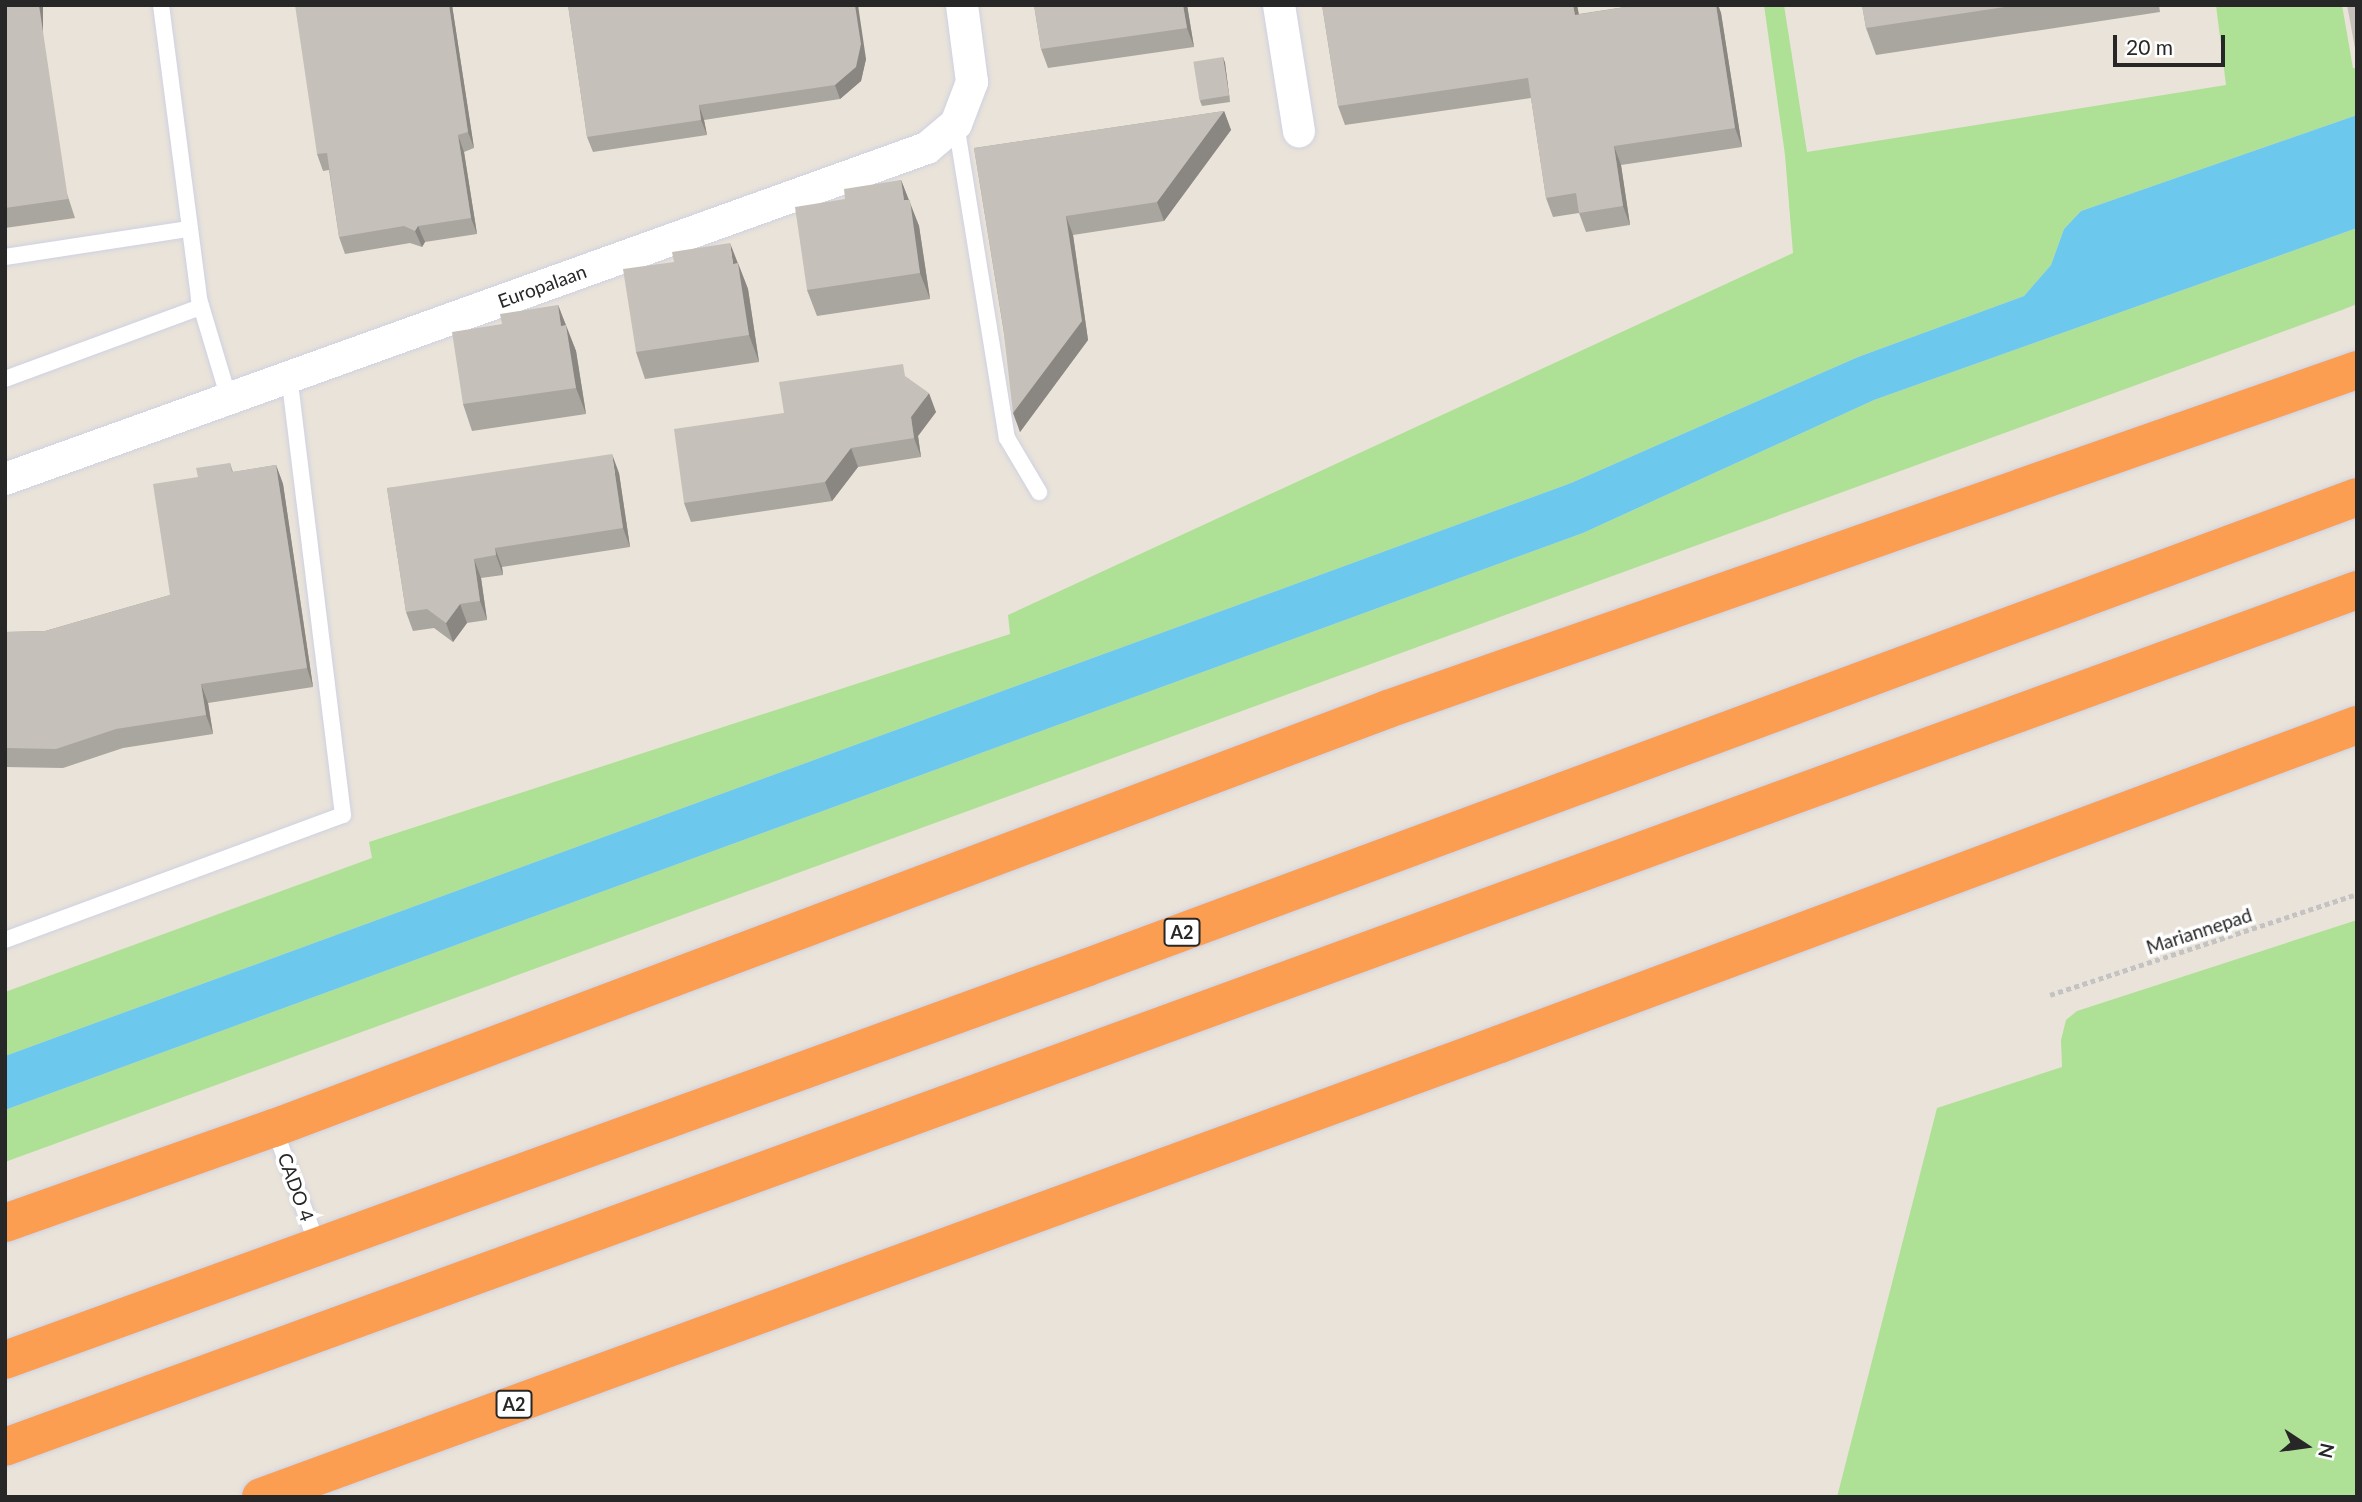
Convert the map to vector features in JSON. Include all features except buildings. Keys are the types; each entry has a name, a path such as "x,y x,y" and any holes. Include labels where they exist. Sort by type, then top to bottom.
{"highway":[{"path":"5,1223 274,1128 1388,709 2357,370"},
{"name":"A2","path":"5,1360 1088,967 2357,497"},
{"path":"5,1447 2357,590"},
{"name":"A2","path":"261,1497 1487,1049 2357,725"},
{"name":"A2","path":"2314,741 2357,731"}],"street":[{"name":"Europalaan","path":"5,479 927,148 956,124 972,82 962,5"},
{"path":"1279,5 1299,131"}],"lane":[{"path":"161,5 201,307 229,399"},
{"path":"956,124 1007,438 1039,492"},
{"path":"5,257 189,229"},
{"path":"5,379 201,307"},
{"path":"5,940 343,815 289,377"},
{"name":"CADO 4","path":"274,1128 318,1246"}],"path":[{"name":"Mariannepad","path":"2050,995 2357,894"}],"green space":[{"path":"1764,5 1784,5 1807,152 2226,85 2216,5 2342,5 2353,68 2357,68 2357,115 2081,211 2064,229 2051,265 2024,296 1858,357 1571,483 5,1056 5,992 372,858 369,842 1010,634 1008,615 1793,253 1785,155"},
{"path":"2357,228 2357,304 2342,310 5,1162 5,1110 1583,533 1874,400"},
{"path":"2357,920 2357,1497 1837,1497 1937,1108 2062,1067 2061,1040 2066,1020 2077,1011"}],"water":[{"path":"2357,115 2357,228 1874,400 1583,533 5,1110 5,1056 1571,483 1858,357 2024,296 2051,265 2064,229 2081,211"}]}
